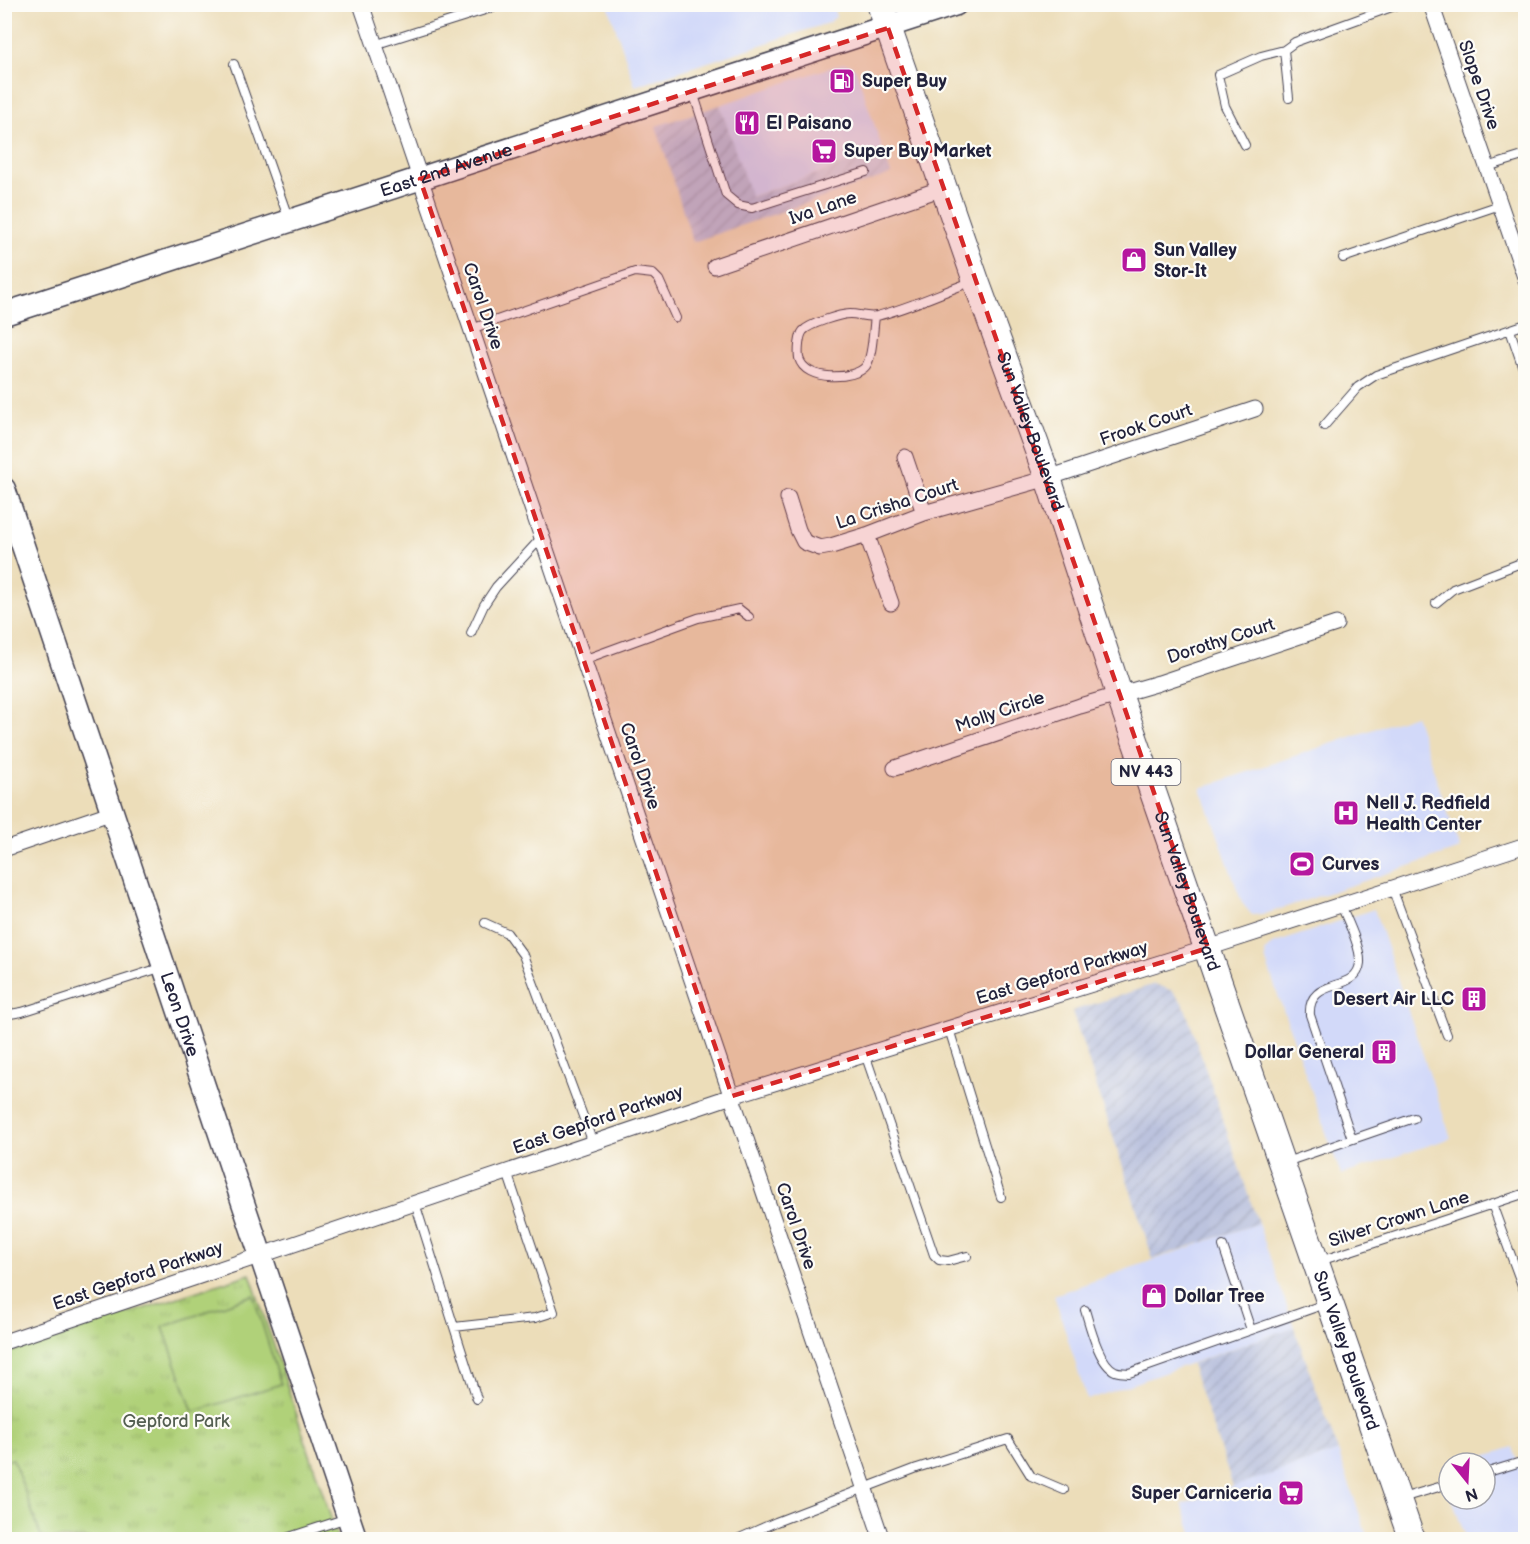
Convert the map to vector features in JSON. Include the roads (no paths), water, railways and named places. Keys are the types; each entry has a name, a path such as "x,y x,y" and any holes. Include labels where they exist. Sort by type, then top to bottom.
{"main road":[{"name":"Sun Valley Boulevard","path":"884,16 976,281 1048,478 1119,694 1412,1539"}],"street":[{"name":"Carol Drive","path":"361,4 882,1539"},
{"name":"East 2nd Avenue","path":"4,314 693,91 884,16 956,4"},
{"name":"Slope Drive","path":"1431,4 1500,205 1523,263 1526,280"},
{"name":"Iva Lane","path":"715,266 944,188"},
{"name":"Frook Court","path":"1048,478 1255,409"},
{"path":"905,457 924,513"},
{"name":"La Crisha Court","path":"788,498 804,542 820,548 867,535 924,513 1048,478"},
{"name":"Leon Drive","path":"4,489 356,1539"},
{"path":"867,535 891,603"},
{"name":"Dorothy Court","path":"1119,694 1336,624"},
{"name":"Molly Circle","path":"895,768 1119,694"},
{"path":"4,849 113,812"},
{"name":"East Gepford Parkway","path":"4,1342 732,1096 1208,948 1526,845"}],"lane":[{"path":"374,45 504,4"},
{"path":"1245,145 1224,106 1218,75 1261,56 1284,50 1295,42 1400,4"},
{"path":"1284,50 1289,98"},
{"path":"234,64 289,222"},
{"path":"693,91 726,195 738,205 752,208 866,172"},
{"path":"1487,167 1526,155"},
{"path":"1343,258 1500,205"},
{"path":"471,329 635,272 653,274 659,280 676,318"},
{"path":"875,317 869,360 865,368 828,377 816,375 802,363 799,357 800,345 801,334 805,329 839,315 875,317 976,281"},
{"path":"1324,426 1358,387 1376,375 1526,324"},
{"path":"1510,330 1526,377"},
{"path":"471,633 484,605 496,587 542,537"},
{"path":"1436,603 1453,589 1526,561"},
{"path":"583,660 698,618 739,609 749,617"},
{"path":"1392,888 1448,1035"},
{"path":"1341,905 1359,953 1360,965 1355,974 1346,981 1319,991 1312,998 1309,1006 1310,1015 1352,1139"},
{"path":"485,923 507,933 523,955 594,1143"},
{"path":"4,1015 22,1012 164,966"},
{"path":"949,1029 1001,1197"},
{"path":"865,1054 934,1255 939,1260 948,1261 967,1256"},
{"path":"1282,1163 1414,1118"},
{"path":"454,1327 535,1318 554,1312 507,1172"},
{"name":"Silver Crown Lane","path":"1316,1262 1526,1193"},
{"path":"415,1203 477,1399"},
{"name":"Silver Crown Lane","path":"1492,1204 1526,1296"},
{"path":"1223,1246 1251,1330"},
{"path":"1085,1310 1101,1354 1108,1366 1116,1372 1129,1373 1330,1303"},
{"path":"735,1539 865,1487 1008,1439 1031,1476 1064,1490"},
{"path":"1497,1469 1521,1462 1526,1464"},
{"path":"1398,1500 1437,1488"},
{"path":"280,1539 348,1517"}],"place":[{"name":"Super Buy","path":"842,81"},
{"name":"El Paisano","path":"747,123"},
{"name":"Super Buy Market","path":"824,151"},
{"name":"Sun Valley Stor-It","path":"1134,260"},
{"name":"Nell J. Redfield Health Center","path":"1346,813"},
{"name":"Curves","path":"1302,864"},
{"name":"Desert Air LLC","path":"1474,999"},
{"name":"Dollar General","path":"1384,1052"},
{"name":"Dollar Tree","path":"1154,1296"},
{"name":"Super Carniceria","path":"1291,1493"}],"park label":[{"name":"Gepford Park","path":"176,1421"}]}
